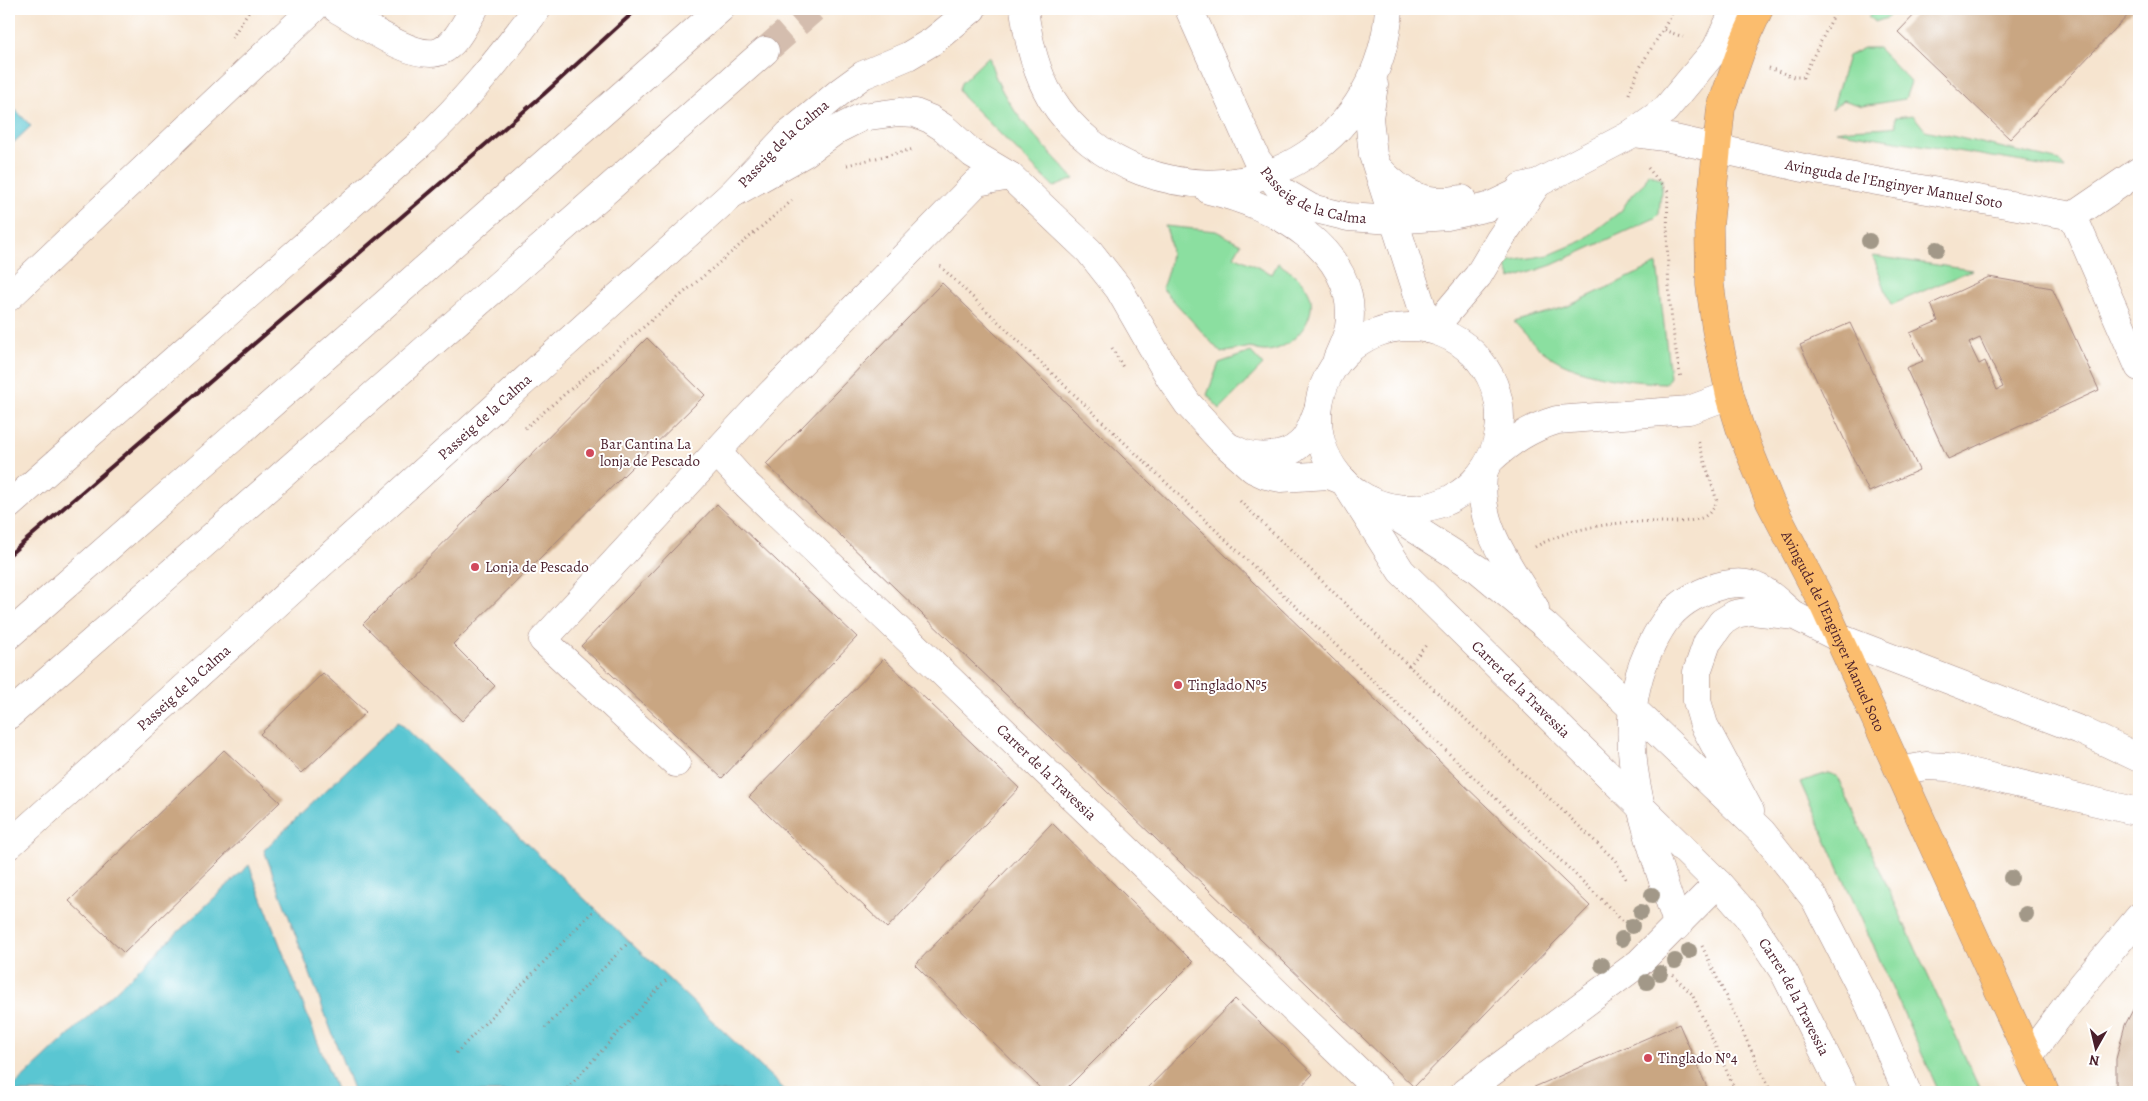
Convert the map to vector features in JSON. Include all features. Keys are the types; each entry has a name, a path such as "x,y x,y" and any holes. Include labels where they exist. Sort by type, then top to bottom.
{"main road":[{"name":"Avinguda de l'Enginyer Manuel Soto","path":"1759,9 1744,42 1721,108 1709,226 1710,284 1716,329 1730,395 1740,428 1770,502 1824,606 2045,1092"}],"street":[{"path":"9,297 313,9"},
{"path":"337,9 411,50 427,53 440,51 452,43 474,9"},
{"path":"9,505 439,127 488,74 537,9"},
{"path":"9,635 720,9"},
{"name":"Passeig de la Calma","path":"9,845 732,194 789,134 863,75 908,56 933,41 972,9"},
{"path":"1024,9 1032,56 1052,99 1082,136 1121,164 1166,180 1233,196 1270,210 1300,229 1319,247 1336,267 1344,283 1350,308 1349,328 1334,366 1323,387 1318,410 1309,432 1300,444 1287,452 1272,456 1256,456 1239,452 1221,440"},
{"name":"Passeig de la Calma","path":"1189,9 1257,160 1282,191 1311,208 1348,217 1393,220 1447,216 1488,206 1538,183"},
{"path":"1389,9 1387,34 1370,101 1369,118 1373,154 1393,220 1431,329"},
{"path":"1379,169 1396,188 1412,196 1433,201 1456,200 1538,183 1633,134 1665,110 1716,49 1735,9"},
{"path":"9,715 766,51"},
{"path":"1166,180 1212,184 1245,181 1268,174 1319,148 1354,112 1378,68"},
{"path":"732,194 805,153 838,129 862,117 898,112 915,113 930,119 944,128 973,154 1010,176 1089,251 1120,289 1170,378 1188,404 1221,440 1253,469 1266,475 1281,478 1330,476 1344,481 1370,500 1479,570 1546,626 1762,832 1815,899 1870,1006 1906,1092"},
{"name":"Avinguda de l'Enginyer Manuel Soto","path":"1633,134 1716,148 1804,168 2073,216"},
{"path":"2139,171 2073,216 2139,367"},
{"path":"676,763 543,640 716,451 977,182 1010,176"},
{"path":"1431,329 1478,276 1500,238 1538,183"},
{"path":"1334,366 1349,349 1365,337 1384,330 1404,326 1431,329 1466,346 1487,370 1499,399 1500,430 1495,451 1487,465 1481,486 1483,504 1489,528 1508,564 1546,626"},
{"path":"1370,500 1390,506 1411,509 1433,506 1453,498 1470,486 1487,465 1516,437 1536,426 1557,420 1689,410 1730,395"},
{"name":"Carrer de la Travessia","path":"1318,410 1320,433 1326,455 1401,571 1718,883 1747,916 1784,972 1844,1092"},
{"name":"Carrer de la Travessia","path":"716,451 744,482 1380,1092"},
{"path":"1678,926 1639,805 1631,756 1632,710 1640,665 1661,625 1677,606 1718,585 1749,585 1759,587 1795,616 1837,637 2080,730 2139,758"},
{"path":"1762,832 1704,725 1697,701 1697,672 1707,643 1722,622 1735,614 1752,611 1795,616"},
{"path":"1899,771 1926,766 1948,768 2139,812"},
{"path":"1464,1092 1651,952 1718,883"},
{"path":"2028,1057 2083,984 2139,918"}],"path":[{"path":"1628,98 1642,66 1664,30 1674,9"},
{"path":"1803,77 1838,9"},
{"path":"838,167 876,156 921,148"},
{"path":"1643,162 1668,192 1666,247 1672,332 1682,384"},
{"path":"518,434 802,193"},
{"path":"916,244 1597,895 1692,994 1736,1092"},
{"path":"1110,343 1128,374"},
{"path":"1530,550 1551,538 1575,531 1635,522 1694,520 1706,516 1713,510 1717,501 1702,453"},
{"path":"1237,498 1409,666 1616,860 1630,886"},
{"path":"456,1053 596,909"},
{"path":"1678,926 1691,934 1703,948 1771,1092"},
{"path":"546,1028 630,942"},
{"path":"564,1092 668,978"}],"green space":[{"path":"1874,9 1896,9 1887,18 1875,22 1868,17"},
{"path":"1864,48 1878,48 1911,82 1905,99 1862,106 1843,100 1832,110 1848,56"},
{"path":"989,56 994,74 1012,107 1074,179 1054,187 963,97 959,90 961,83"},
{"path":"1913,115 1925,130 2060,161 2065,169 1836,131 1896,126 1895,117"},
{"path":"1648,173 1662,179 1659,214 1655,218 1552,265 1511,279 1506,268 1511,261 1549,255 1582,241 1621,211 1632,194 1645,182"},
{"path":"1165,226 1216,231 1241,244 1234,256 1272,274 1278,263 1298,278 1307,289 1311,301 1310,314 1305,326 1286,345 1274,350 1262,351 1251,347 1221,353 1162,288 1171,250"},
{"path":"1873,256 1972,270 1891,305"},
{"path":"1657,264 1670,377 1666,383 1619,379 1571,367 1540,349 1514,322 1566,307"},
{"path":"1251,352 1263,365 1220,409 1207,395 1219,363"},
{"path":"1828,773 1837,776 1981,1092 1939,1092 1800,782"}],"water":[{"path":"9,103 31,126 9,147"},
{"path":"398,721 787,1092 354,1092 264,850"},
{"path":"249,865 337,1092 9,1092 9,1091"}],"building":[{"path":"1920,9 2134,9 2010,139 1898,32"},
{"path":"1989,277 2052,288 2099,390 1948,459 1906,368 1923,361 1910,333 1938,321 1931,304","holes":["1980,338 2003,387 1997,390 1985,361 1979,364 1969,343"]},
{"name":"Tinglado Nº5","path":"942,283 1590,906 1414,1087 766,464"},
{"path":"1850,323 1919,470 1869,492 1800,345"},
{"name":"Lonja de Pescado","path":"647,338 705,395 453,644 495,686 462,721 363,624"},
{"path":"717,504 857,637 722,778 581,646"},
{"path":"884,659 1019,788 887,928 749,797"},
{"path":"323,673 366,712 302,773 260,734"},
{"path":"224,750 280,802 124,953 69,901"},
{"path":"1052,823 1193,962 1063,1092 1044,1092 915,965"},
{"path":"1235,999 1313,1074 1296,1092 1144,1092"},
{"path":"2136,1004 2139,1014 2139,1092 2116,1092 2116,1059 2125,1025"},
{"name":"Tinglado Nº4","path":"1679,1024 1709,1092 1523,1092"}],"tunnel":[{"path":"765,51 813,9"}],"railway":[{"path":"9,555 544,94 637,9"}],"place":[{"name":"Bar Cantina La lonja de Pescado","path":"590,453"},
{"name":"Lonja de Pescado","path":"475,567"},
{"name":"Tinglado Nº5","path":"1178,685"},
{"name":"Tinglado Nº4","path":"1648,1058"}]}
